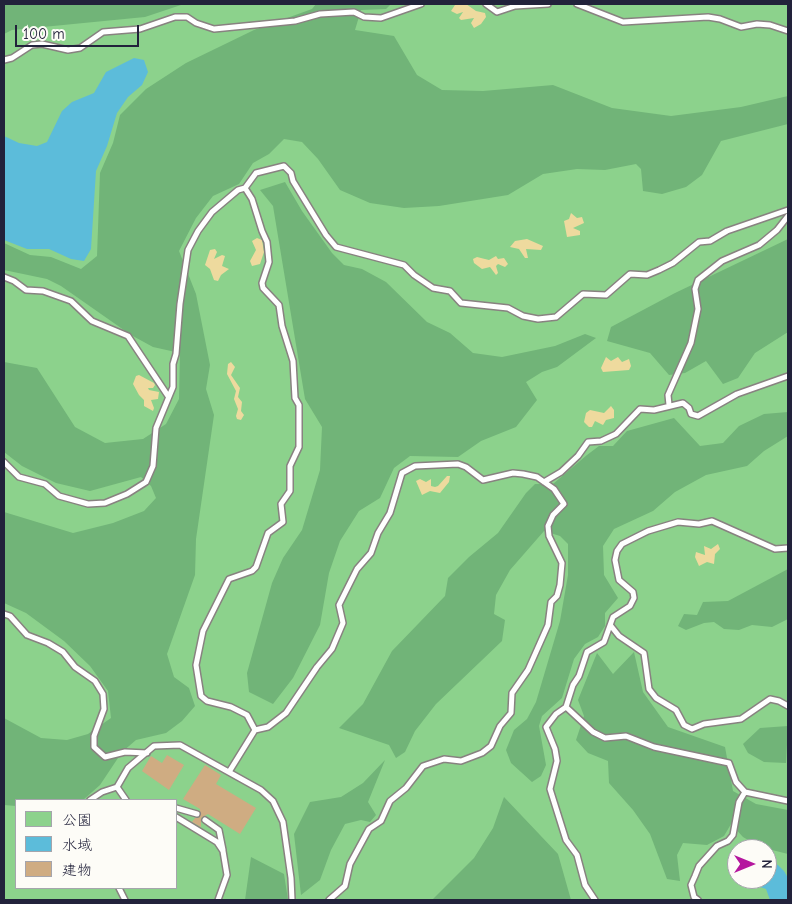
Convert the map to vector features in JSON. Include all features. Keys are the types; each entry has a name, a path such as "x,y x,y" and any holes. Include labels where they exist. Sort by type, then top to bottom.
{"lane":[{"path":"4,60 12,58 32,45 42,44 68,50 80,48 103,32 140,29 175,17 187,17 196,23 214,29 295,21 320,14 354,12 364,17 381,18 421,4"},
{"path":"486,4 498,12 515,6 548,4"},
{"path":"577,4 623,22 708,17 720,19 741,27 758,24 770,25 788,31"},
{"path":"4,462 19,477 45,484 59,496 76,502 105,503 127,494 146,482 153,466 156,428 173,387 173,364 176,354 180,304 188,250 198,231 212,212 238,190 245,188 256,173 284,166 291,173 293,181 326,235 336,247 404,265 414,276 433,288 450,291 461,303 508,308 523,316 538,319 556,317 583,294 606,295 630,274 647,275 659,270 673,263 699,242 710,241 727,231 788,210"},
{"path":"245,188 252,199 267,242 269,262 262,282 264,288 279,305 282,326 293,361 295,398 299,405 299,447 290,466 290,491 281,504 283,522 268,533 256,567 252,571 229,579 202,631 196,665 201,696 207,701 231,707 247,715 255,730"},
{"path":"669,405 668,395 691,344 698,309 694,288 698,280 722,261 759,245 777,230 788,216"},
{"path":"4,277 14,280 26,290 43,291 71,301 92,320 128,336 168,396"},
{"path":"544,482 561,472 578,456 588,442 601,441 616,434 640,409 654,410 683,403 689,408 691,414 698,416 737,394 788,376"},
{"path":"229,772 255,730 268,727 286,714 317,667 332,649 343,623 339,604 349,588 357,569 371,553 378,534 390,513 402,473 415,466 458,464 466,467 484,480 514,473 537,477 554,489 564,504 553,515 548,526 549,536 562,563 562,572 557,596 551,602 548,625 528,670 512,693 511,714 500,726 491,746 482,753 461,761 444,759 424,766 406,788 390,801 381,821 366,833 350,864 345,886 329,900"},
{"path":"595,900 585,885 577,855 566,840 550,789 557,761 555,749 546,727 556,714 566,707 587,652 604,642 613,618 630,606 634,598 633,592 619,580 615,560 622,544 633,537 678,522 699,524 712,521 775,550 788,548"},
{"path":"4,614 10,616 27,635 48,643 62,652 75,667 96,681 103,694 104,709 94,736 94,747 105,757 125,752 147,753"},
{"path":"610,626 631,646 644,653 649,689 656,698 676,710 684,725 692,729 704,724 741,719 770,699 780,701 788,706"},
{"path":"566,707 593,732 606,738 626,736 654,747 728,763 736,782 745,792 788,801"},
{"path":"92,799 102,792 117,787 128,768 154,746 180,745 261,790 273,801 283,822 284,838 289,855 292,900"},
{"path":"117,787 125,799"},
{"path":"698,900 694,896 691,885 694,876 699,866 717,846 728,841 733,835 739,802 745,792"},
{"path":"178,809 197,814"},
{"path":"178,817 216,842 223,851"},
{"path":"205,820 219,830 227,875 218,900"}],"green space":[{"path":"4,4 788,4 788,900 4,900"},
{"path":"4,4 184,4 145,17 12,30 4,34"},
{"path":"316,4 391,4 386,9 361,10 355,30 394,36 417,75 442,90 483,91 553,85 612,108 671,116 741,107 788,96 788,124 721,141 702,175 686,187 662,194 643,191 641,169 636,164 605,170 577,169 543,174 508,195 439,206 404,208 370,203 340,190 318,159 302,142 284,139 269,154 253,163 239,184 213,196 196,218 179,251 196,294 210,365 206,389 214,415 196,539 195,575 167,654 174,677 189,688 195,706 182,721 166,733 136,740 122,752 100,785 84,799 15,799 15,806 4,805 4,718 41,738 67,740 88,734 111,718 108,691 90,666 64,641 26,613 4,603 4,512 73,533 113,523 144,511 156,498 151,486 141,477 90,491 56,483 22,466 4,452 4,362 37,368 75,427 105,443 143,439 166,424 179,399 180,353 153,347 131,335 61,286 47,279 4,270 4,243 30,255 51,257 81,269 97,256 100,173 113,143 120,115 146,89 186,63 254,30 312,9"},
{"path":"285,182 302,211 332,253 344,265 362,269 386,282 427,322 450,333 473,353 502,357 555,346 585,334 596,338 557,367 542,372 526,382 537,400 516,427 481,441 458,457 410,456 394,468 380,498 359,511 340,541 329,573 320,625 293,678 273,704 249,692 247,673 272,583 283,558 302,530 320,470 322,427 305,399 273,206 260,190"},
{"path":"788,239 788,332 755,353 738,378 723,384 706,361 685,373 669,375 650,353 607,341 611,327 675,293"},
{"path":"788,412 788,436 764,451 747,466 706,475 675,492 653,511 614,529 603,546 604,575 618,598 605,613 605,626 598,637 585,644 574,659 562,698 542,716 539,726 546,765 541,776 532,782 511,763 506,750 514,730 527,719 536,702 560,621 568,575 568,544 560,536 544,531 510,570 496,595 494,614 505,620 502,641 436,704 415,731 405,752 396,758 389,745 339,728 363,704 392,651 445,596 448,578 469,557 498,533 526,493 535,484 553,484 599,446 613,446 627,431 674,418 700,446 723,443 739,426 764,414"},
{"path":"788,569 788,619 772,627 752,625 739,630 724,629 714,622 704,623 686,630 678,626 684,614 697,615 703,602 728,601"},
{"path":"634,652 643,692 668,727 725,747 733,791 756,804 788,810 788,854 777,851 777,839 746,839 731,824 724,836 707,845 683,843 677,855 680,881 667,879 650,834 633,810 609,783 608,761 588,753 576,740 584,716 578,700 597,653 613,674"},
{"path":"788,726 786,763 764,762 748,753 743,744 760,728"},
{"path":"385,760 368,802 376,815 370,822 361,820 345,824 331,850 320,880 301,895 294,834 310,802 341,797 363,783"},
{"path":"504,797 558,854 571,900 432,900 474,858 493,828"},
{"path":"251,857 284,874 288,900 245,900"}],"sand":[{"path":"466,4 476,11 485,13 486,17 481,24 474,28 471,23 474,18 461,20 459,18 463,12 457,14 451,11 455,5"},
{"path":"571,213 577,218 582,217 584,223 573,228 580,231 580,235 567,237 564,221 569,219"},
{"path":"257,238 262,240 264,252 260,264 252,266 250,261 256,250 252,241"},
{"path":"527,239 543,246 541,250 526,249 528,258 525,258 519,249 510,247 515,241"},
{"path":"215,249 217,252 214,259 222,255 225,256 222,266 229,269 221,275 218,281 214,280 210,269 205,265 210,250"},
{"path":"496,256 498,259 504,258 508,264 505,267 498,264 496,266 498,273 496,275 490,267 482,269 474,263 473,259 477,257 489,260"},
{"path":"606,357 611,361 618,357 622,362 629,359 631,366 629,370 603,372 601,368"},
{"path":"231,362 235,367 231,375 240,388 238,397 242,402 241,411 244,415 241,420 237,419 236,416 238,409 234,399 236,391 227,374 228,364"},
{"path":"139,375 154,383 153,388 148,388 149,390 159,392 158,399 151,400 154,408 153,411 144,406 144,400 133,384 136,376"},
{"path":"611,406 614,410 614,418 606,420 603,425 595,421 592,427 589,427 584,422 586,413 590,410 604,413"},
{"path":"447,476 450,476 449,482 440,493 430,491 422,495 416,481 420,479 426,482 431,479 431,486 435,487"},
{"path":"718,544 720,549 715,554 714,564 707,562 699,566 695,557 696,552 705,555 704,546 711,549"}],"water":[{"path":"134,58 144,60 148,72 142,85 128,97 117,113 107,146 96,171 91,249 84,261 71,259 49,249 27,249 4,240 4,136 19,143 37,146 47,142 62,111 72,102 94,93 106,72"},
{"path":"777,865 788,878 788,900 770,900 766,889 777,889"}],"building":[{"path":"167,755 184,765 169,790 142,771 151,756 162,763"},
{"path":"205,765 221,775 216,784 256,808 240,834 208,814 201,818 201,827 192,822 195,818 200,817 200,809 183,799"}]}
